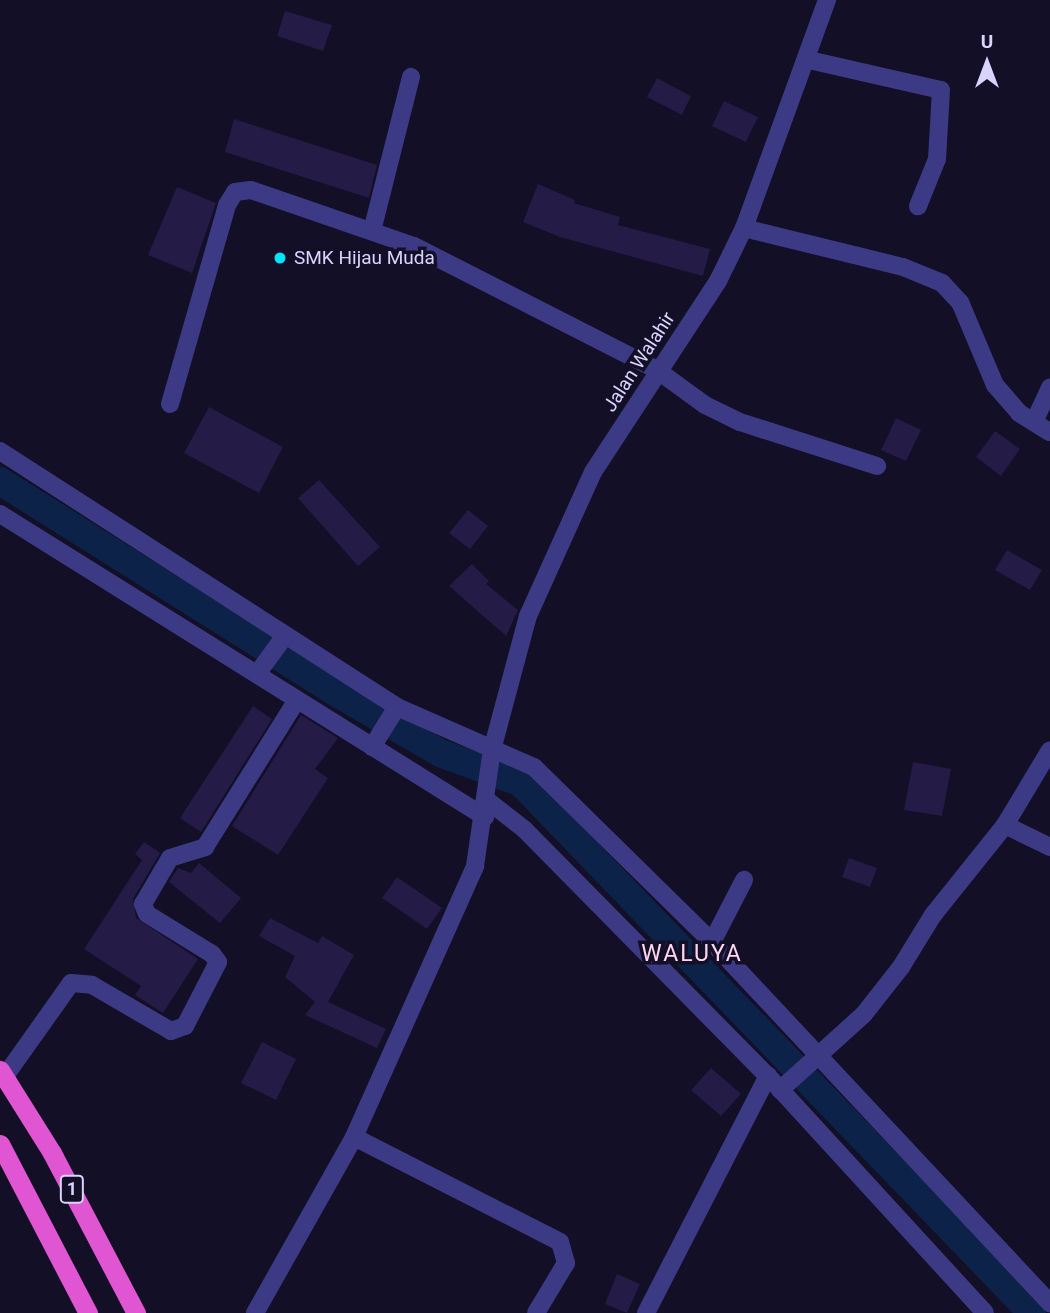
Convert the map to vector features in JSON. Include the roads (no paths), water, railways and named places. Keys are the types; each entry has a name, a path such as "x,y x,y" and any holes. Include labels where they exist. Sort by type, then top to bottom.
{"highway":[{"name":"1","path":"2,1073 52,1153 136,1313"},
{"name":"1","path":"0,1144 88,1313"}],"street":[{"name":"Jalan Walahir","path":"255,1313 354,1137 380,1071 452,922 475,866 488,803 492,752 528,616 593,472 657,370 718,281 744,228 809,60 827,0"},
{"path":"809,60 940,90 937,159 918,206"},
{"path":"372,231 411,77"},
{"path":"170,404 227,205 235,192 260,193 414,246 657,370 705,405 740,422 877,466"},
{"path":"744,228 904,267 942,283 960,302 995,385 1019,413 1050,432"},
{"path":"1034,422 1050,387"},
{"path":"0,451 281,641 394,713 534,767 712,942 819,1053 1050,1303"},
{"path":"0,514 258,672 297,700 374,745 488,803 524,829 777,1083 985,1313"},
{"path":"258,672 281,641"},
{"path":"2,1073 71,983 92,985 171,1031 185,1026 218,962 212,954 147,914 143,904 170,859 205,847 297,700"},
{"path":"374,745 394,713"},
{"path":"646,1313 777,1083 819,1053 864,1014 887,988 933,915 1005,825 1050,750"},
{"path":"1005,825 1050,847"},
{"path":"712,942 744,880"},
{"path":"354,1137 560,1242 566,1264 536,1313"}],"waterway":[{"path":"0,481 340,695 440,753 521,783 1032,1313"}],"place":[{"name":"SMK Hijau Muda","path":"280,258"}],"district":[{"name":"WALUYA","path":"692,954"}]}
